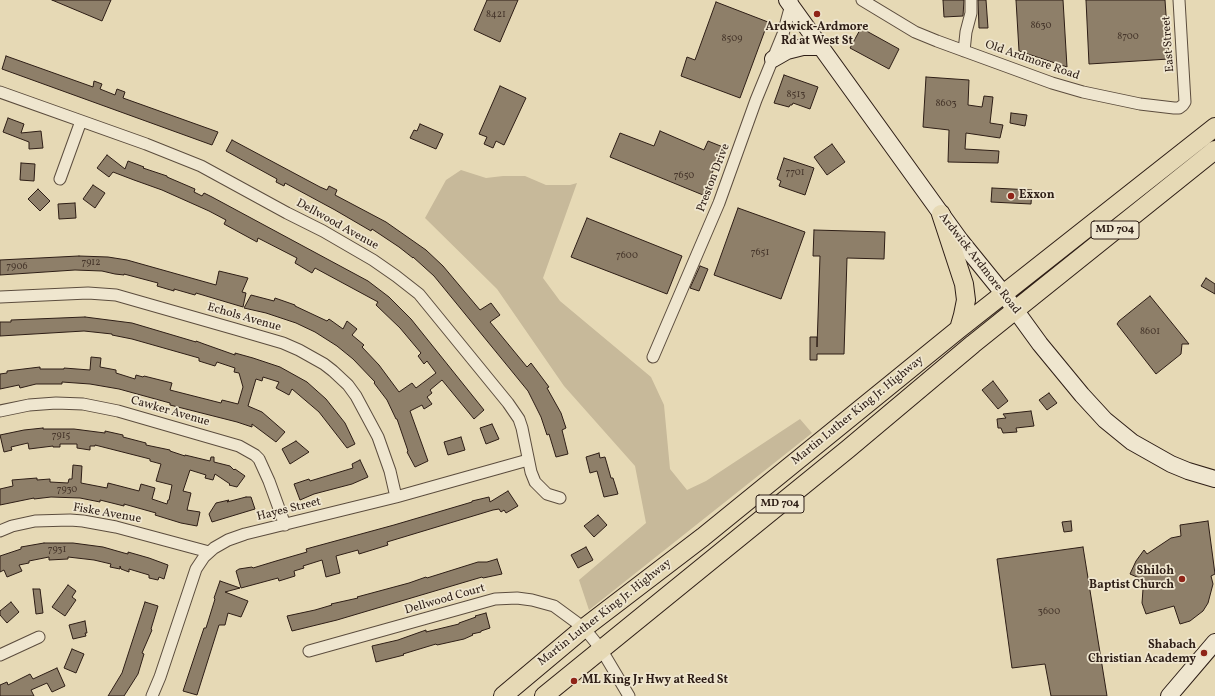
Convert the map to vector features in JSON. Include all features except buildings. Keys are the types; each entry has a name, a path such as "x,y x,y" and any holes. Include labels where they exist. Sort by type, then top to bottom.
{"main road":[{"name":"Ardwick Ardmore Road","path":"790,2 820,47 960,240 1003,293 1040,344 1082,395 1105,420 1132,442 1158,457 1188,471 1215,479"},
{"path":"773,59 787,51 803,47 820,47"},
{"name":"Martin Luther King Jr. Highway","path":"503,696 584,628 703,537 1003,293 1215,127"},
{"name":"Martin Luther King Jr. Highway","path":"544,696 601,648 848,449 929,380 1015,310 1215,150"},
{"path":"941,214 964,284 966,300 958,329"},
{"path":"1169,696 1215,642"}],"street":[{"name":"Old Ardmore Road","path":"862,0 915,32 937,42 1052,83 1083,92 1152,106 1174,108 1183,105 1185,102 1185,86"},
{"path":"964,51 966,32 971,13 971,0"},
{"name":"East Street","path":"1179,0 1185,86"},
{"name":"Preston Drive","path":"653,357 719,203 756,100 783,34 790,2"},
{"name":"Dellwood Avenue","path":"0,92 146,144 212,171 287,213 323,231 373,260 396,276 419,294 508,403 519,419 525,438 528,460 533,478 538,486 547,494 560,498"},
{"path":"60,179 81,121"},
{"name":"Echols Avenue","path":"0,297 88,292 116,295 235,328 283,343 299,350 324,364 333,371 348,385 356,396 378,437 390,471 396,497"},
{"name":"Cawker Avenue","path":"0,411 36,404 83,404 118,411 239,446 259,459 269,482 284,525"},
{"name":"Hayes Street","path":"152,696 160,677 196,569 209,552 219,545 235,537 396,497 528,460"},
{"name":"Fiske Avenue","path":"0,532 12,526 35,521 83,521 137,532 209,552"},
{"name":"Dellwood Court","path":"309,651 495,600 517,598 532,600 554,606 584,628 601,648 629,696"},
{"path":"0,655 39,637"}],"shaded area":[{"path":"461,170 486,178 525,176 546,185 570,185 577,183 543,278 560,301 651,377 664,405 670,469 687,490 706,481 800,419 812,433 589,610 579,580 646,523 635,466 564,386 497,289 425,218 446,180"}],"place":[{"name":"Ardwick-Ardmore Rd at West St","path":"817,14"},
{"name":"Exxon","path":"1011,196"},
{"name":"Shiloh Baptist Church","path":"1182,579"},
{"name":"Shabach Christian Academy","path":"1204,653"},
{"name":"ML King Jr Hwy at Reed St","path":"574,681"}]}
